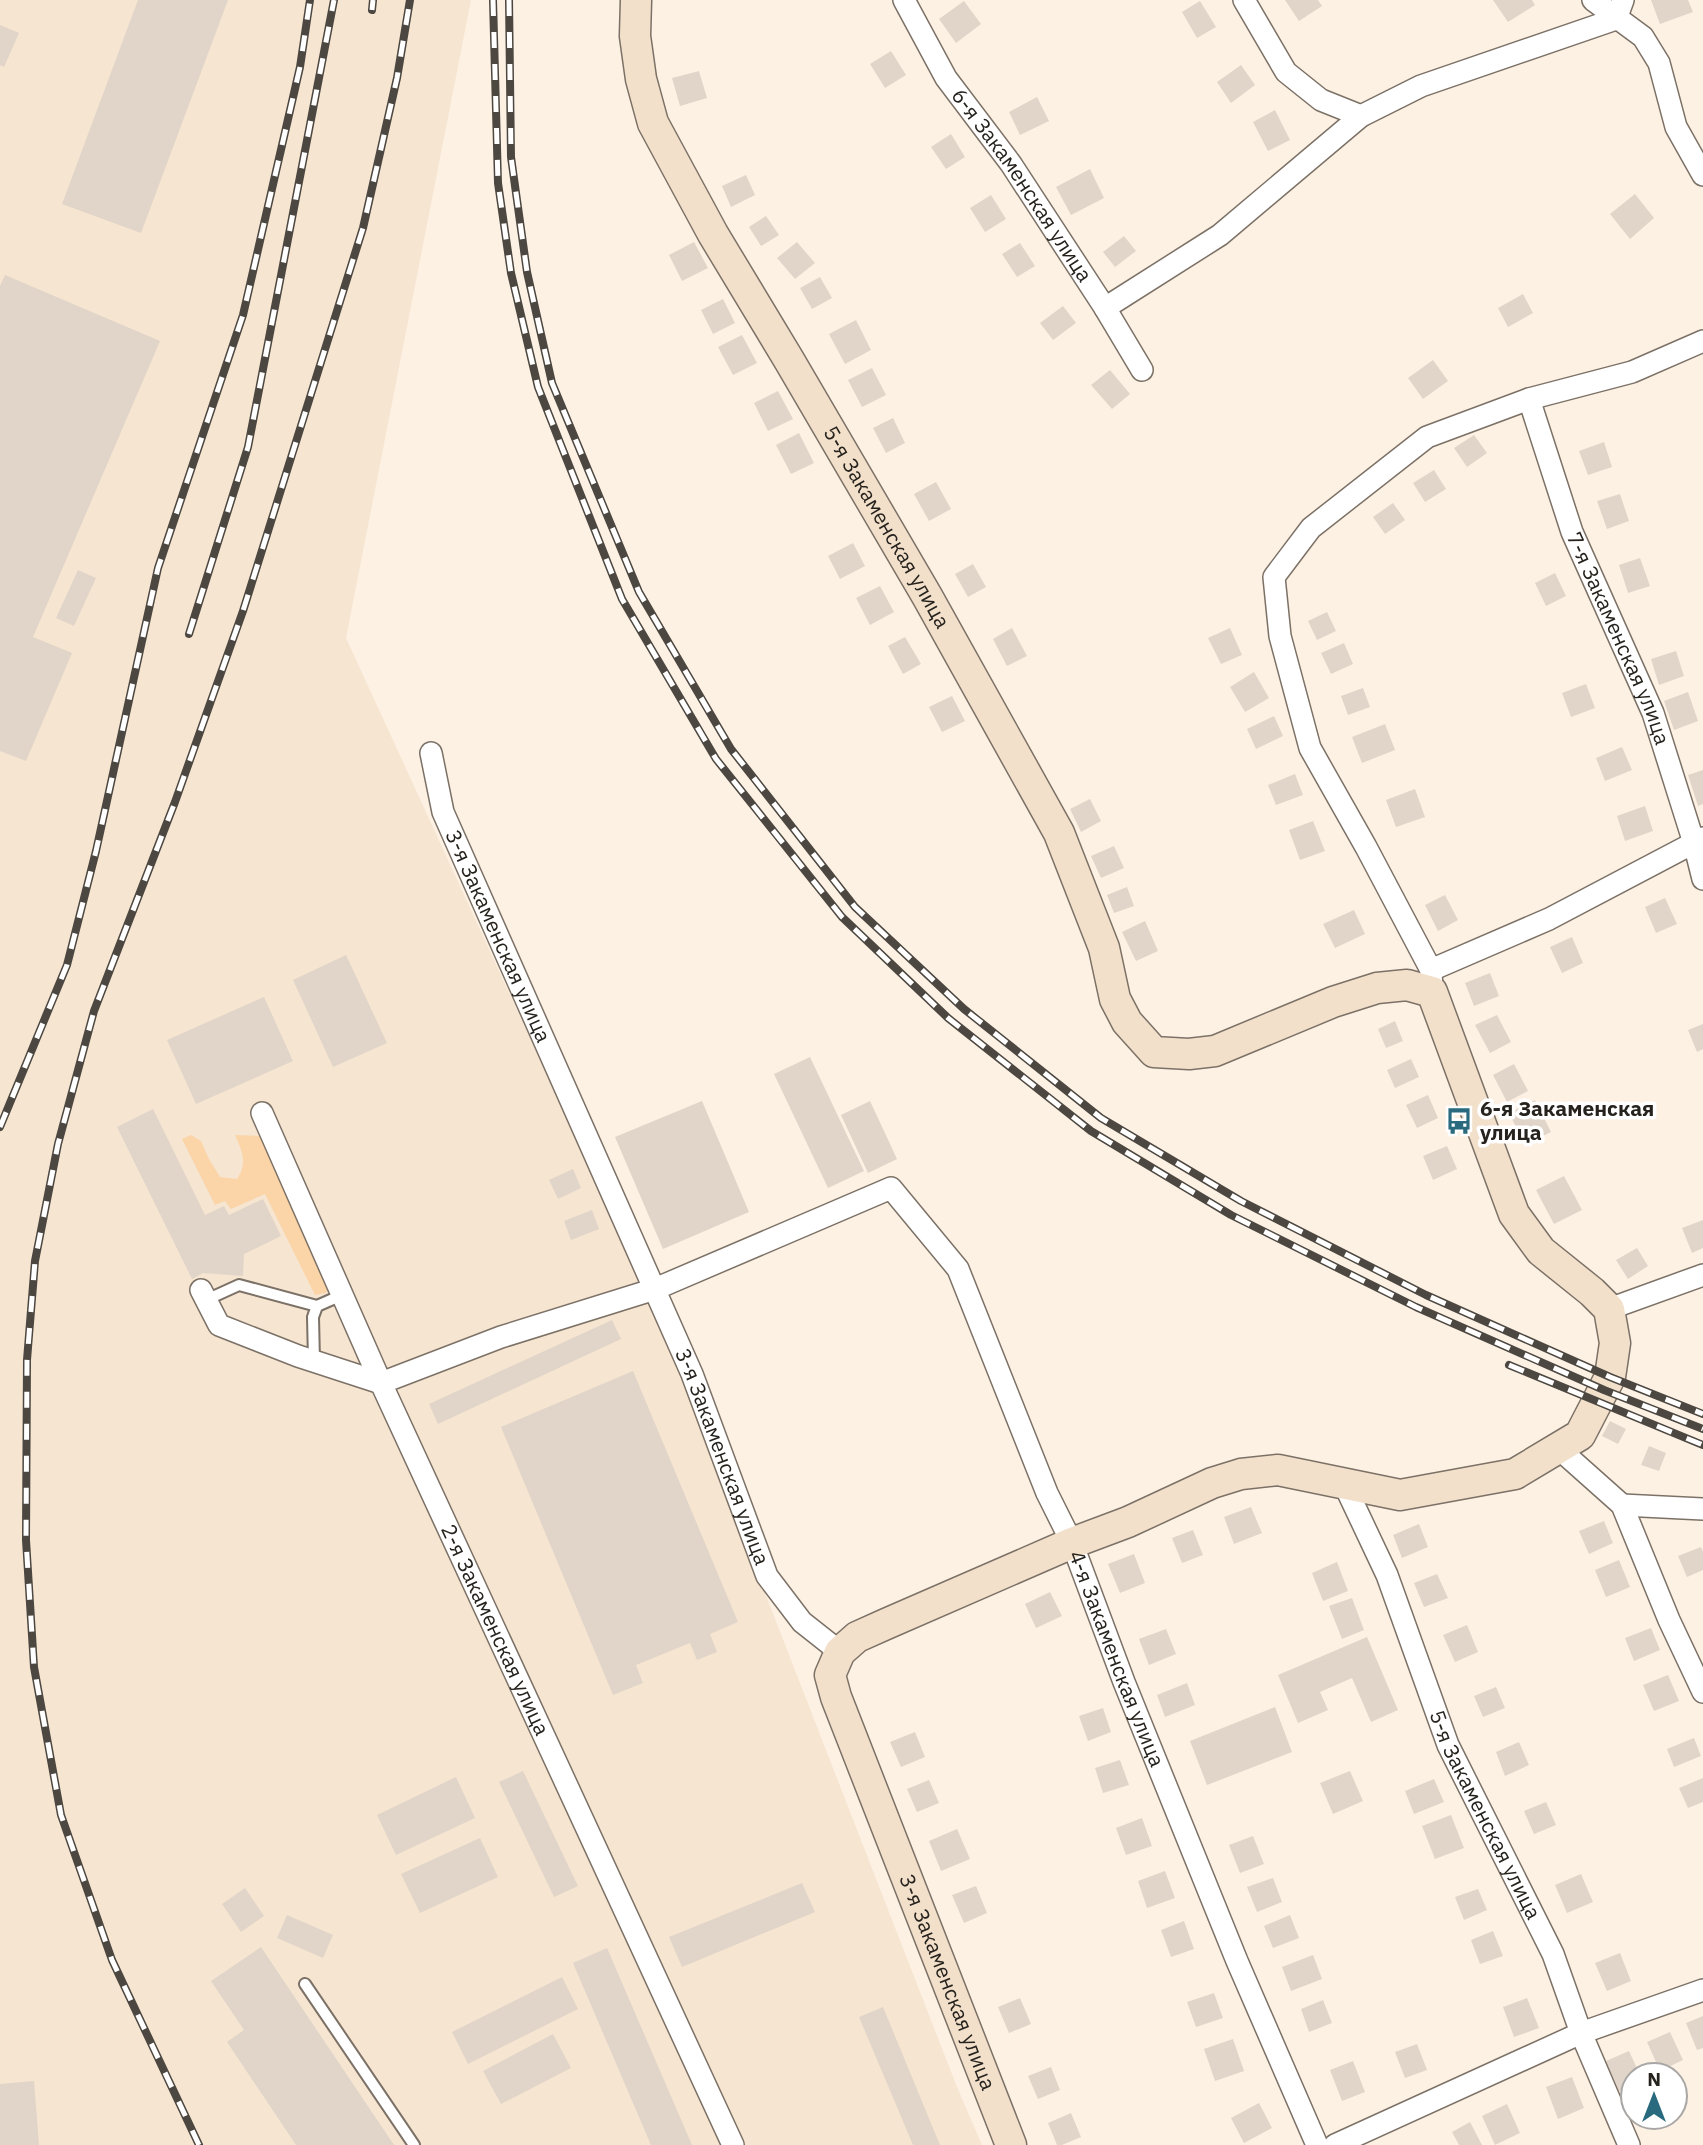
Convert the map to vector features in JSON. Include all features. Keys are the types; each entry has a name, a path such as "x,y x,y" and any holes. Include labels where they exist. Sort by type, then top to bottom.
{"street":[{"name":"5-я Закаменская улица","path":"636,0 635,37 641,79 653,123 712,234 927,596 1059,832 1104,948 1115,999 1127,1023 1154,1052 1189,1054 1215,1051 1333,1002 1377,988 1432,981"},
{"name":"6-я Закаменская улица","path":"904,0 946,78 1011,164 1142,370"},
{"path":"1244,0 1286,72 1321,100 1362,116"},
{"path":"1593,0 1619,9 1643,37 1658,63 1676,127 1703,174"},
{"path":"1105,308 1220,236 1362,116 1421,86 1619,9"},
{"path":"840,1652 857,1637 1072,1543 1128,1522 1212,1483 1241,1474 1278,1471 1399,1495 1515,1474 1580,1435 1610,1377 1615,1343 1609,1309 1541,1251 1514,1214 1432,981 1366,847 1310,748 1280,636 1273,577 1311,528 1427,436 1530,399 1632,372 1703,341"},
{"name":"7-я Закаменская улица","path":"1530,399 1572,532 1653,713 1698,840 1703,879"},
{"name":"3-я Закаменская улица","path":"431,753 443,812 692,1374 767,1576 802,1622 840,1652 830,1675 836,1697 1011,2145"},
{"path":"1432,981 1698,840"},
{"name":"2-я Закаменская улица","path":"262,1113 381,1383 733,2145"},
{"name":"4-я Закаменская улица","path":"654,1289 891,1188 958,1269 1047,1493 1072,1543 1124,1682 1237,1961 1317,2145"},
{"path":"1609,1309 1703,1275"},
{"path":"204,1295 219,1325 314,1362 381,1383 501,1337 654,1289"},
{"path":"1558,1448 1622,1505 1668,1620 1703,1692"},
{"name":"5-я Закаменская улица","path":"1344,1484 1387,1575 1448,1745 1553,1954 1581,2033 1629,2145"},
{"path":"1622,1505 1703,1508"},
{"path":"1335,2145 1581,2033 1703,1990"}],"lane":[{"path":"204,1295 239,1285 317,1306 342,1295"},
{"path":"314,1362 313,1317 317,1306"},
{"path":"305,1984 414,2145"}],"shaded area":[{"path":"0,0 471,0 346,638 655,1310 957,2087 982,2145 0,2145"},
{"path":"191,1135 201,1141 220,1177 237,1179 243,1162 235,1135 262,1136 330,1284 326,1293 315,1295 265,1194 231,1209 225,1201 215,1205 182,1139"}],"building":[{"path":"138,0 228,0 141,233 62,204"},
{"path":"1285,0 1318,0 1322,6 1299,21"},
{"path":"1493,0 1532,0 1535,5 1508,22"},
{"path":"1651,0 1688,0 1693,12 1660,24"},
{"path":"964,1 981,24 956,43 939,19"},
{"path":"1200,1 1216,27 1197,38 1182,12"},
{"path":"0,25 19,33 4,67 0,65"},
{"path":"891,51 906,75 885,88 870,64"},
{"path":"1241,65 1255,85 1231,103 1217,82"},
{"path":"699,71 707,98 680,106 672,78"},
{"path":"1037,97 1049,121 1020,135 1009,112"},
{"path":"1275,110 1290,140 1268,151 1253,122"},
{"path":"951,134 965,157 946,169 931,147"},
{"path":"1090,169 1104,198 1071,215 1056,187"},
{"path":"746,175 755,195 731,207 722,186"},
{"path":"1635,194 1654,218 1630,239 1610,214"},
{"path":"991,195 1006,219 985,232 970,208"},
{"path":"766,216 779,235 761,246 749,227"},
{"path":"1124,236 1136,251 1115,267 1103,252"},
{"path":"694,242 708,268 682,281 669,255"},
{"path":"797,242 815,263 795,279 777,258"},
{"path":"1020,243 1035,266 1017,277 1002,254"},
{"path":"5,275 160,341 33,637 72,653 26,761 0,751 0,286"},
{"path":"820,277 832,298 812,309 800,288"},
{"path":"1523,294 1533,313 1508,327 1498,308"},
{"path":"723,299 735,323 713,334 701,310"},
{"path":"1063,306 1076,323 1053,340 1040,323"},
{"path":"856,320 871,350 845,364 829,334"},
{"path":"742,335 757,363 733,375 718,347"},
{"path":"1433,360 1448,381 1423,399 1408,378"},
{"path":"872,368 886,395 862,407 848,380"},
{"path":"1110,370 1130,394 1112,409 1091,385"},
{"path":"778,391 793,419 768,431 754,403"},
{"path":"893,418 905,443 886,453 873,428"},
{"path":"799,433 814,463 791,474 776,445"},
{"path":"1474,435 1487,453 1467,467 1454,448"},
{"path":"1604,442 1612,467 1588,475 1579,451"},
{"path":"1434,470 1446,489 1425,502 1413,483"},
{"path":"936,482 951,509 929,521 914,494"},
{"path":"1620,494 1629,521 1607,529 1597,501"},
{"path":"1393,503 1405,520 1385,534 1373,517"},
{"path":"853,543 865,566 840,579 828,556"},
{"path":"1640,558 1650,586 1628,593 1619,565"},
{"path":"973,564 986,587 968,597 955,574"},
{"path":"78,570 96,578 74,626 56,618"},
{"path":"1555,573 1566,596 1546,606 1535,583"},
{"path":"880,586 894,612 870,625 856,598"},
{"path":"1327,612 1336,631 1317,640 1308,621"},
{"path":"1012,628 1027,656 1007,666 993,639"},
{"path":"1230,628 1242,655 1221,664 1208,638"},
{"path":"905,637 921,664 903,674 888,646"},
{"path":"1344,643 1353,664 1331,674 1321,653"},
{"path":"1676,651 1684,676 1659,685 1651,659"},
{"path":"1254,672 1269,698 1245,712 1230,687"},
{"path":"1586,684 1595,708 1571,717 1562,693"},
{"path":"1363,688 1370,707 1348,715 1341,696"},
{"path":"1688,692 1698,721 1674,730 1664,701"},
{"path":"952,696 965,721 942,732 929,707"},
{"path":"1274,716 1283,736 1256,749 1247,729"},
{"path":"1385,724 1395,750 1362,763 1352,737"},
{"path":"1622,747 1632,770 1605,781 1596,758"},
{"path":"1703,770 1703,804 1698,806 1688,775"},
{"path":"1295,774 1303,795 1276,805 1268,785"},
{"path":"1415,789 1425,817 1396,827 1386,800"},
{"path":"1090,799 1101,821 1081,832 1070,809"},
{"path":"1645,806 1653,831 1625,841 1617,816"},
{"path":"1313,821 1325,851 1300,860 1289,830"},
{"path":"1114,846 1124,868 1101,878 1091,856"},
{"path":"1127,887 1134,906 1114,913 1107,895"},
{"path":"1445,895 1458,920 1438,931 1425,905"},
{"path":"1665,898 1677,924 1656,933 1645,907"},
{"path":"1354,910 1365,934 1335,948 1323,924"},
{"path":"1145,921 1158,951 1136,961 1122,932"},
{"path":"1572,937 1583,963 1562,973 1550,947"},
{"path":"346,955 387,1043 333,1067 293,980"},
{"path":"1490,973 1499,996 1474,1006 1465,983"},
{"path":"264,997 293,1061 196,1104 167,1040"},
{"path":"1497,1015 1511,1042 1490,1053 1475,1025"},
{"path":"1395,1021 1403,1041 1386,1048 1378,1029"},
{"path":"1703,1024 1703,1049 1697,1052 1688,1030"},
{"path":"810,1057 864,1171 828,1188 774,1074"},
{"path":"1411,1059 1419,1077 1395,1088 1387,1070"},
{"path":"1514,1064 1528,1091 1507,1102 1493,1075"},
{"path":"1428,1095 1438,1118 1417,1128 1406,1105"},
{"path":"1535,1100 1551,1132 1525,1145 1509,1113"},
{"path":"702,1101 749,1212 663,1249 615,1137"},
{"path":"870,1101 897,1159 868,1173 841,1115"},
{"path":"153,1109 205,1215 224,1206 229,1215 263,1199 281,1236 244,1254 243,1276 203,1273 192,1279 117,1127"},
{"path":"1447,1146 1457,1169 1433,1180 1423,1156"},
{"path":"573,1169 581,1188 558,1199 549,1180"},
{"path":"1564,1176 1582,1210 1554,1224 1536,1190"},
{"path":"592,1210 599,1229 571,1240 564,1221"},
{"path":"1703,1220 1703,1248 1692,1253 1682,1228"},
{"path":"1637,1248 1648,1266 1628,1279 1616,1260"},
{"path":"612,1320 621,1339 438,1424 429,1404"},
{"path":"633,1371 738,1622 710,1634 717,1652 697,1660 690,1643 636,1665 643,1683 613,1695 501,1427"},
{"path":"1610,1421 1626,1429 1618,1444 1602,1436"},
{"path":"1649,1446 1666,1453 1659,1471 1641,1465"},
{"path":"1251,1507 1262,1533 1234,1544 1224,1517"},
{"path":"1604,1521 1613,1543 1589,1554 1579,1531"},
{"path":"1419,1524 1428,1547 1402,1558 1393,1535"},
{"path":"1193,1530 1203,1555 1182,1563 1172,1538"},
{"path":"1701,1547 1703,1570 1687,1577 1678,1556"},
{"path":"1134,1554 1145,1583 1120,1593 1108,1564"},
{"path":"1619,1560 1630,1587 1606,1597 1595,1570"},
{"path":"1337,1562 1348,1591 1323,1601 1312,1573"},
{"path":"1437,1574 1448,1598 1424,1607 1414,1583"},
{"path":"1050,1592 1062,1616 1036,1628 1025,1604"},
{"path":"1352,1598 1364,1630 1342,1639 1329,1606"},
{"path":"1467,1625 1478,1652 1455,1662 1443,1635"},
{"path":"1651,1628 1660,1650 1634,1661 1625,1638"},
{"path":"1166,1629 1176,1654 1149,1665 1139,1639"},
{"path":"1367,1637 1398,1710 1371,1722 1352,1678 1320,1692 1328,1710 1298,1723 1278,1675"},
{"path":"1668,1675 1679,1701 1654,1711 1643,1685"},
{"path":"1187,1683 1195,1705 1165,1717 1157,1695"},
{"path":"1496,1687 1505,1708 1483,1717 1474,1696"},
{"path":"1275,1707 1292,1752 1207,1785 1190,1741"},
{"path":"1103,1708 1111,1732 1088,1741 1079,1716"},
{"path":"915,1732 925,1757 901,1767 890,1742"},
{"path":"1694,1738 1701,1756 1674,1767 1667,1749"},
{"path":"1519,1742 1529,1765 1505,1776 1496,1752"},
{"path":"1120,1760 1129,1785 1103,1793 1095,1768"},
{"path":"523,1771 578,1886 554,1897 499,1782"},
{"path":"1350,1771 1363,1801 1333,1814 1320,1783"},
{"path":"456,1777 475,1818 396,1855 377,1815"},
{"path":"1703,1778 1703,1802 1688,1808 1679,1788"},
{"path":"1434,1779 1444,1802 1414,1814 1405,1791"},
{"path":"929,1780 939,1803 917,1812 907,1789"},
{"path":"1546,1802 1556,1825 1534,1834 1524,1811"},
{"path":"1451,1815 1464,1848 1435,1859 1422,1826"},
{"path":"1142,1818 1152,1846 1126,1855 1116,1828"},
{"path":"957,1829 970,1859 941,1871 929,1841"},
{"path":"1253,1836 1264,1864 1240,1873 1229,1845"},
{"path":"480,1838 498,1877 420,1913 401,1874"},
{"path":"1165,1871 1175,1898 1147,1908 1138,1881"},
{"path":"1581,1874 1593,1902 1567,1913 1555,1885"},
{"path":"1273,1878 1282,1902 1257,1912 1247,1887"},
{"path":"802,1883 815,1912 682,1967 669,1937"},
{"path":"976,1886 987,1913 964,1923 952,1895"},
{"path":"245,1888 264,1916 241,1932 222,1904"},
{"path":"1478,1889 1487,1910 1464,1920 1455,1897"},
{"path":"287,1915 333,1935 323,1958 277,1938"},
{"path":"1290,1915 1299,1938 1273,1948 1264,1926"},
{"path":"1184,1921 1194,1949 1171,1957 1161,1930"},
{"path":"1493,1931 1503,1956 1480,1964 1471,1940"},
{"path":"261,1947 394,2145 296,2145 227,2042 244,2030 211,1981"},
{"path":"607,1948 692,2145 651,2145 573,1963"},
{"path":"1620,1953 1631,1981 1607,1991 1595,1963"},
{"path":"1313,1955 1322,1979 1291,1991 1282,1967"},
{"path":"562,1977 578,2009 468,2064 452,2032"},
{"path":"1214,1993 1223,2018 1196,2027 1187,2002"},
{"path":"1020,1998 1031,2024 1009,2033 998,2007"},
{"path":"1527,1998 1539,2028 1514,2037 1503,2007"},
{"path":"1323,2000 1332,2023 1309,2032 1301,2009"},
{"path":"883,2007 940,2145 913,2145 859,2017"},
{"path":"1703,2016 1703,2048 1697,2050 1686,2023"},
{"path":"1670,2032 1683,2060 1656,2061 1647,2042"},
{"path":"553,2034 571,2068 501,2104 483,2071"},
{"path":"1233,2039 1244,2071 1215,2081 1204,2049"},
{"path":"1417,2044 1427,2070 1405,2078 1395,2052"},
{"path":"1629,2051 1634,2061 1619,2061 1619,2091 1606,2061"},
{"path":"1353,2061 1365,2092 1342,2101 1330,2070"},
{"path":"1051,2067 1060,2090 1038,2099 1028,2076"},
{"path":"1572,2077 1584,2108 1558,2119 1546,2087"},
{"path":"34,2081 39,2145 0,2145 0,2084"},
{"path":"1259,2103 1272,2128 1244,2143 1231,2118"},
{"path":"1507,2104 1520,2133 1495,2145 1482,2116"},
{"path":"1071,2113 1081,2137 1057,2145 1048,2123"},
{"path":"1470,2122 1482,2145 1459,2145 1452,2132"}],"railway":[{"path":"0,1127 67,965 96,851 158,568 243,315 300,67 310,0"},
{"path":"189,634 248,447 334,0"},
{"path":"372,10 373,0"},
{"path":"199,2145 112,1960 61,1815 34,1667 26,1540 27,1360 35,1261 58,1144 94,1011 175,802 243,611 363,228 397,78 410,0"},
{"path":"493,0 498,183 511,273 538,387 622,599 716,759 842,917 948,1018 1091,1131 1231,1215 1416,1307 1604,1390 1703,1429"},
{"path":"509,0 511,157 527,272 552,383 639,592 731,749 855,907 964,1009 1101,1118 1241,1201 1426,1295 1610,1377 1703,1414"},
{"path":"1509,1365 1703,1445"}],"place":[{"name":"6-я Закаменская улица","path":"1459,1121"}]}
